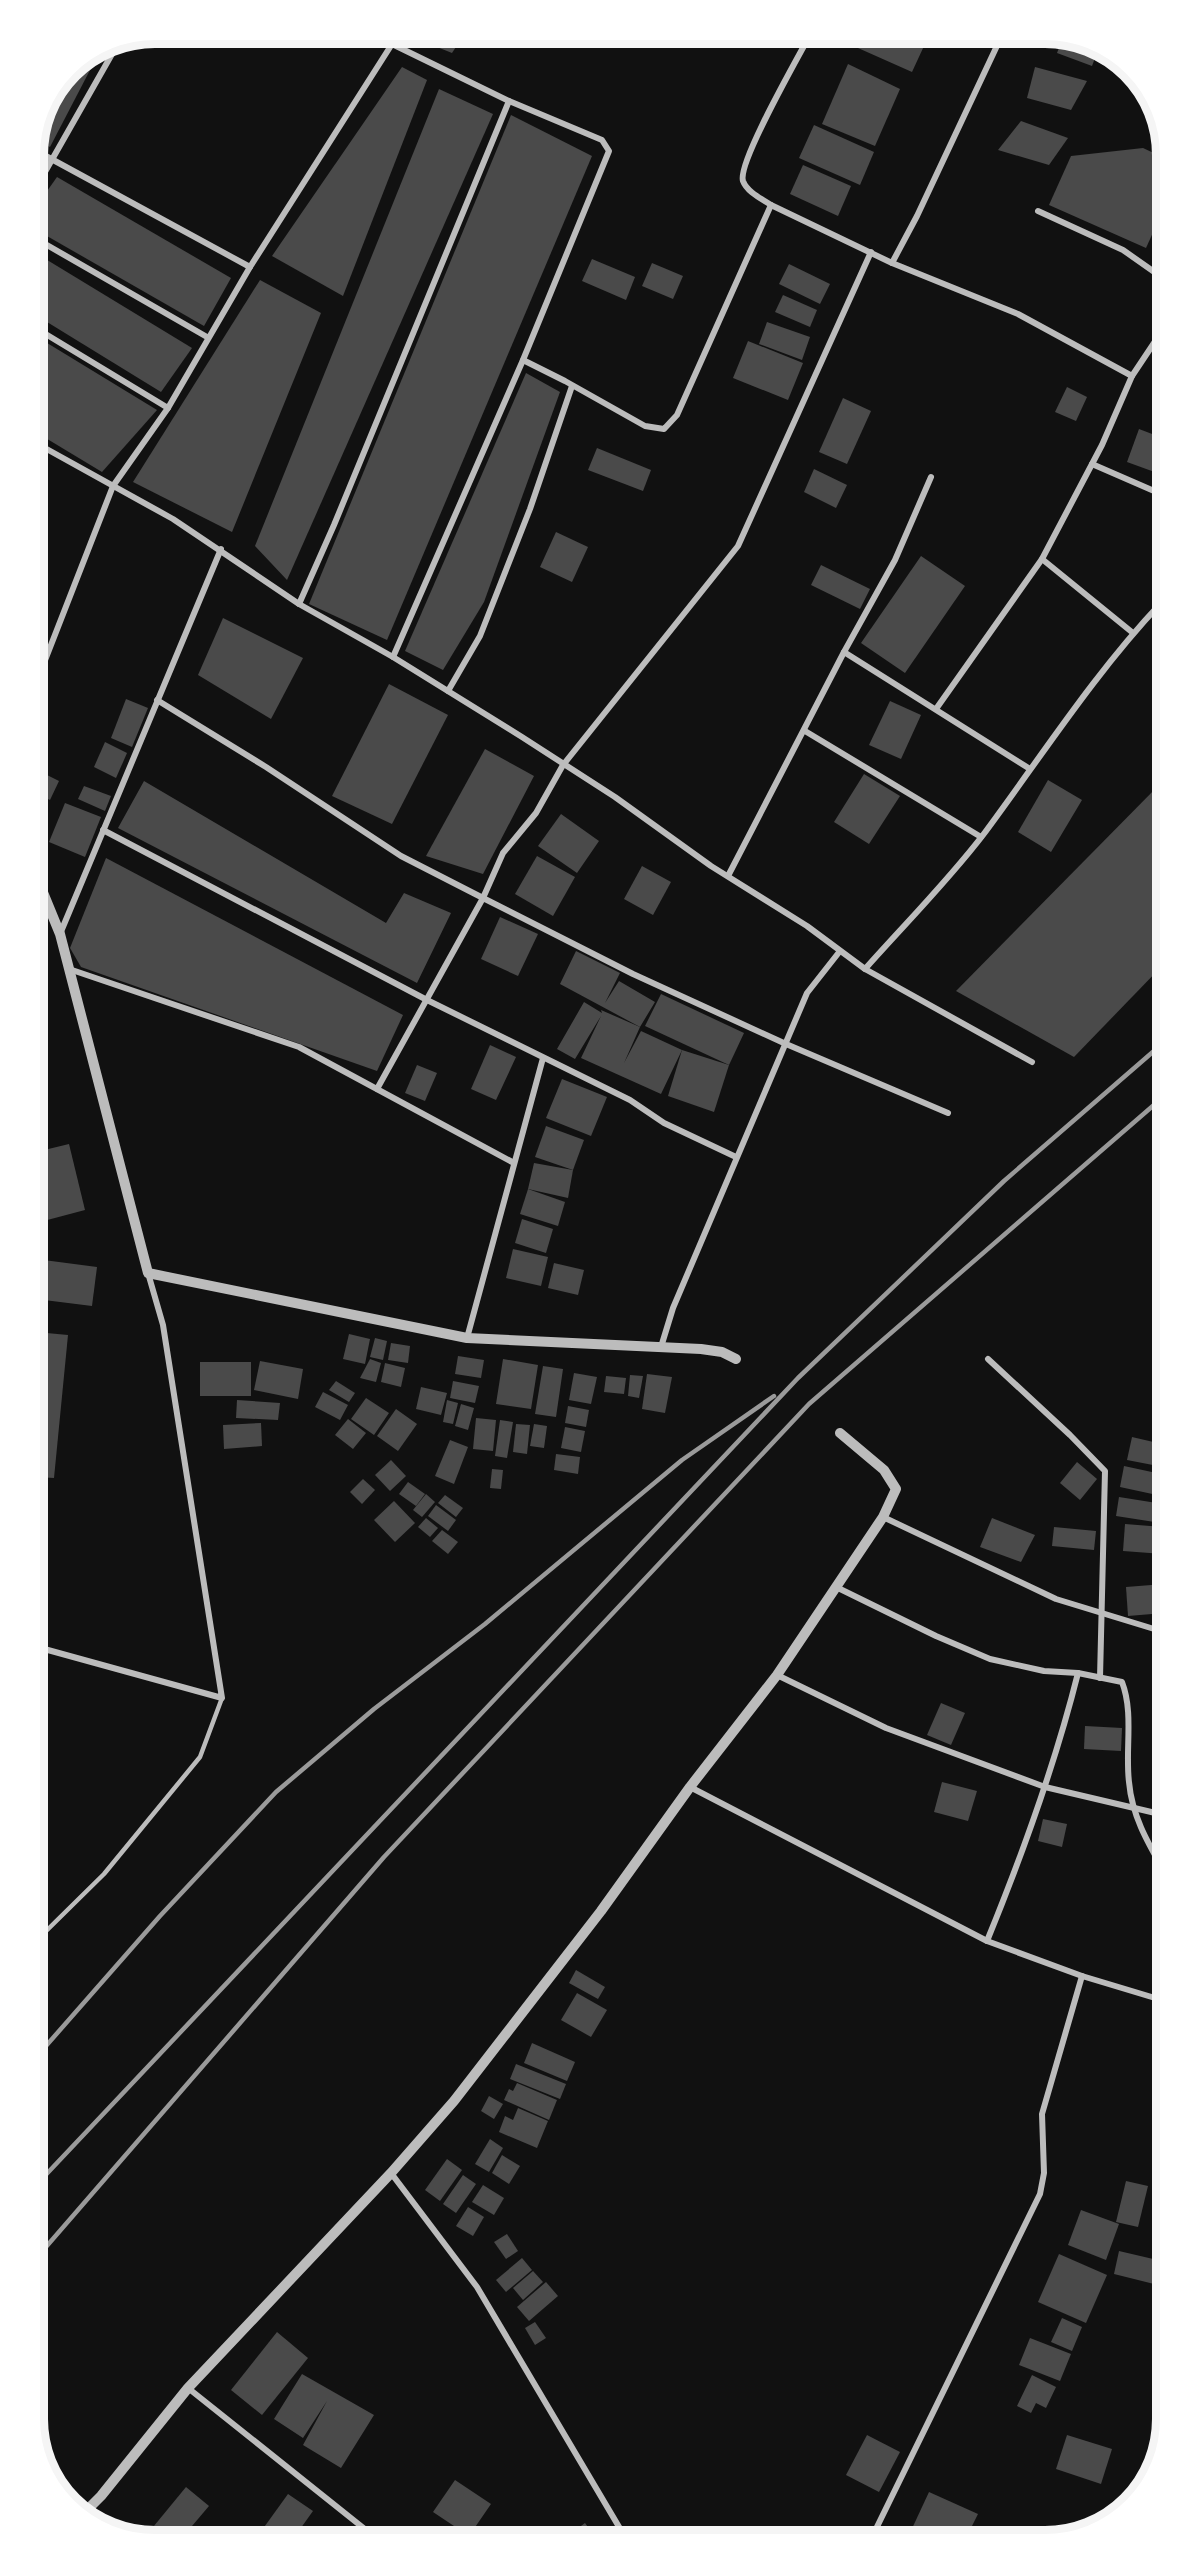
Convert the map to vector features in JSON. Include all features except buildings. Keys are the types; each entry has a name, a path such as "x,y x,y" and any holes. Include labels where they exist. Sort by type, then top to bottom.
{"street":[{"path":"44,663 113,486 168,408 207,337 250,267 392,44 509,101 603,140 609,151 523,360 393,657"},
{"path":"806,44 742,171 746,186 771,205 892,262 1018,314 1132,376"},
{"path":"892,262 998,44"},
{"path":"44,175 114,51"},
{"path":"299,604 334,525 509,101"},
{"path":"44,155 250,267"},
{"path":"523,360 645,426 664,429 672,423 771,205"},
{"path":"1038,211 1123,250 1156,273"},
{"path":"44,243 207,337"},
{"path":"377,1089 483,898 503,853 536,813 563,765 738,546 871,252"},
{"path":"44,333 168,408"},
{"path":"936,709 1042,559 1092,464 1132,376 1156,340"},
{"path":"448,691 480,636 530,509 572,386"},
{"path":"44,448 174,519 299,604 393,657 615,797 728,876 807,926 865,969 1032,1062"},
{"path":"1092,464 1156,492"},
{"path":"728,876 844,652 895,560 931,477"},
{"path":"60,934 221,549"},
{"path":"1042,559 1133,633"},
{"path":"865,969 981,837 1133,633 1156,608"},
{"path":"844,652 1030,769"},
{"path":"157,700 266,767 401,855 483,898 633,974 786,1044 948,1113"},
{"path":"805,731 981,837"},
{"path":"103,830 427,1000 630,1100 664,1123 736,1157"},
{"path":"44,895 60,934 162,1325 222,1698 44,1649"},
{"path":"661,1347 673,1308 807,993 840,951"},
{"path":"69,969 299,1047 513,1163"},
{"path":"467,1338 543,1058"},
{"path":"147,1273 467,1338 712,1350 736,1359"},
{"path":"988,1359 1071,1435 1105,1471 1100,1678"},
{"path":"89,2508 188,2388 391,2173 454,2101 601,1911 690,1787 777,1675 883,1518 896,1489 884,1470 840,1433"},
{"path":"883,1518 1056,1599 1156,1630"},
{"path":"836,1587 936,1636 990,1659 1044,1671 1122,1682 1128,1697 1128,1781 1133,1809 1156,1855"},
{"path":"987,1941 1018,1865 1045,1787 1063,1733 1078,1674"},
{"path":"777,1675 886,1728 1045,1787 1156,1813"},
{"path":"690,1787 987,1941 1082,1977 1156,1998"},
{"path":"876,2530 1040,2194 1044,2173 1042,2114 1082,1977"},
{"path":"391,2173 477,2287 621,2530"},
{"path":"188,2388 365,2529"}],"lane":[{"path":"44,1934 104,1874 200,1757 222,1698"}],"railway":[{"path":"44,2177 798,1378 1004,1181 1156,1049"},
{"path":"44,2249 384,1857 809,1404 1156,1103"},
{"path":"44,2048 160,1916 276,1792 374,1709 485,1624 682,1460 774,1396"}]}
